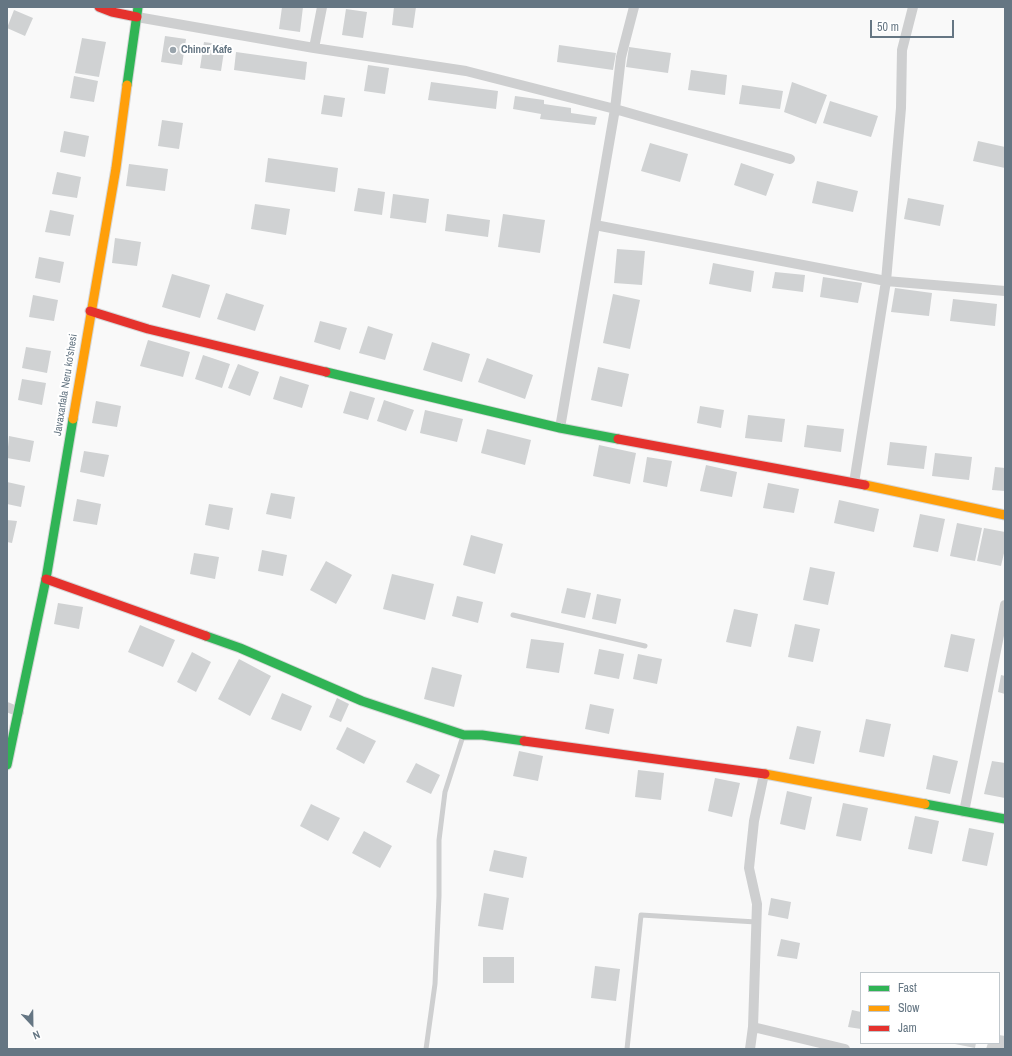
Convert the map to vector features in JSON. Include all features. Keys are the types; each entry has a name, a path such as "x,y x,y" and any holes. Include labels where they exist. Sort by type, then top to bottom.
{"street":[{"path":"99,7 112,12 138,12 314,48 466,71 615,109 790,159"},
{"path":"314,48 322,7"},
{"path":"560,428 615,109 621,57 634,7"},
{"path":"854,483 886,281 901,108 902,50 912,8"},
{"name":"Javaxarlala Neru ko'shesi","path":"7,765 46,579 90,311 116,168 138,12"},
{"path":"595,225 886,281 1005,291"},
{"path":"90,311 148,329 560,428 854,483 1005,515"},
{"path":"46,579 240,648 362,701 464,735 482,735 764,774 1005,819"},
{"path":"964,812 1005,605"},
{"path":"7,707 19,712"},
{"path":"750,1049 753,1027 757,904 749,868 754,821 764,774"},
{"path":"753,1027 845,1049"}],"lane":[{"path":"513,614 644,646"},
{"path":"426,1049 435,984 439,896 439,840 444,792 464,735"},
{"path":"627,1049 641,915 756,922"}],"building":[{"path":"282,7 303,7 300,32 279,29"},
{"path":"394,7 416,7 413,28 392,25"},
{"path":"346,9 367,12 363,38 342,35"},
{"path":"14,10 33,18 25,36 7,28"},
{"name":"Chinor Kafe","path":"165,36 186,39 182,65 161,62"},
{"path":"82,38 106,42 99,77 75,73"},
{"path":"204,42 225,45 221,71 200,68"},
{"path":"559,45 616,53 613,70 557,62"},
{"path":"629,47 671,53 668,73 626,67"},
{"path":"236,52 307,62 305,80 234,70"},
{"path":"368,65 389,68 385,94 364,91"},
{"path":"691,70 727,75 725,95 688,90"},
{"path":"74,76 98,81 94,102 70,98"},
{"path":"431,82 498,91 496,109 428,100"},
{"path":"792,82 827,95 816,124 784,112"},
{"path":"742,85 783,91 780,109 739,104"},
{"path":"324,95 345,98 342,117 321,114"},
{"path":"515,96 544,100 544,104 571,108 571,113 597,117 595,125 540,119 541,114 513,109"},
{"path":"830,101 878,116 871,137 823,123"},
{"path":"162,120 183,123 179,149 158,146"},
{"path":"64,131 89,136 85,157 60,152"},
{"path":"978,141 1005,147 1005,168 973,161"},
{"path":"650,143 688,154 680,182 641,171"},
{"path":"268,158 338,168 335,192 265,182"},
{"path":"741,163 774,174 766,196 734,185"},
{"path":"129,164 168,169 165,191 126,186"},
{"path":"57,172 81,177 77,198 52,194"},
{"path":"817,181 858,191 853,212 812,203"},
{"path":"358,188 385,192 382,215 354,211"},
{"path":"393,194 429,199 426,223 390,218"},
{"path":"908,198 944,205 940,226 904,219"},
{"path":"255,204 290,209 286,235 251,229"},
{"path":"50,210 74,215 70,236 45,232"},
{"path":"447,214 490,220 488,237 445,231"},
{"path":"503,214 545,220 540,253 498,247"},
{"path":"115,238 141,242 137,266 112,263"},
{"path":"617,249 645,251 642,285 614,283"},
{"path":"39,257 64,262 60,283 35,278"},
{"path":"713,263 754,271 751,292 709,284"},
{"path":"775,272 805,275 803,292 772,288"},
{"path":"172,274 210,285 200,318 162,307"},
{"path":"823,277 862,283 858,303 820,297"},
{"path":"895,288 932,293 929,316 891,312"},
{"path":"226,293 264,305 255,331 217,319"},
{"path":"613,294 640,300 630,349 603,343"},
{"path":"33,295 58,300 54,321 29,317"},
{"path":"953,299 997,304 995,326 950,321"},
{"path":"320,321 347,328 340,350 314,342"},
{"path":"368,326 393,334 385,360 359,353"},
{"path":"148,340 190,352 183,377 140,366"},
{"path":"432,342 470,354 462,382 423,370"},
{"path":"26,347 51,351 47,373 22,368"},
{"path":"203,355 230,364 222,388 195,379"},
{"path":"487,358 533,375 525,399 478,382"},
{"path":"238,364 259,372 250,396 228,388"},
{"path":"598,367 629,374 622,407 591,400"},
{"path":"280,376 309,385 302,408 273,399"},
{"path":"22,379 46,383 42,405 18,400"},
{"path":"350,391 375,398 368,420 343,413"},
{"path":"384,400 414,410 406,431 377,421"},
{"path":"96,401 121,406 117,427 92,423"},
{"path":"700,406 724,410 721,428 697,423"},
{"path":"425,410 463,419 457,442 420,433"},
{"path":"748,415 785,419 782,442 745,438"},
{"path":"807,425 844,429 841,452 804,447"},
{"path":"487,429 531,440 525,465 481,453"},
{"path":"9,436 34,441 30,462 7,458"},
{"path":"890,442 927,446 924,469 887,465"},
{"path":"599,445 636,453 630,484 593,476"},
{"path":"84,451 109,455 104,477 80,472"},
{"path":"935,453 972,457 969,480 932,476"},
{"path":"647,457 672,461 667,487 643,482"},
{"path":"706,465 737,472 732,497 700,491"},
{"path":"995,467 1005,468 1005,491 992,490"},
{"path":"7,482 25,486 21,507 7,504"},
{"path":"768,483 799,489 794,513 763,508"},
{"path":"271,493 295,497 291,519 266,514"},
{"path":"77,499 101,504 97,525 73,521"},
{"path":"839,500 879,509 874,532 834,523"},
{"path":"209,504 233,508 229,530 205,525"},
{"path":"920,514 945,519 938,552 913,547"},
{"path":"7,520 17,521 12,543 7,542"},
{"path":"957,523 982,528 975,561 950,556"},
{"path":"984,528 1005,532 1005,549 1001,566 977,561"},
{"path":"471,535 503,544 495,574 463,565"},
{"path":"262,550 287,555 283,576 258,571"},
{"path":"194,553 219,557 215,579 190,574"},
{"path":"326,561 352,575 336,604 310,590"},
{"path":"810,567 835,572 828,605 803,600"},
{"path":"392,574 434,584 425,620 383,609"},
{"path":"567,588 591,593 585,618 561,613"},
{"path":"597,594 621,599 616,624 592,619"},
{"path":"457,596 483,602 478,623 452,616"},
{"path":"58,603 83,607 79,629 54,624"},
{"path":"734,609 758,614 751,647 726,642"},
{"path":"795,624 820,629 813,662 788,657"},
{"path":"140,625 175,640 163,667 128,652"},
{"path":"951,634 975,639 968,672 944,667"},
{"path":"531,639 564,643 559,673 526,668"},
{"path":"599,649 624,654 619,679 594,674"},
{"path":"192,652 211,662 196,692 177,682"},
{"path":"638,654 662,659 657,684 633,679"},
{"path":"239,659 271,676 250,716 218,699"},
{"path":"432,667 462,675 454,707 424,699"},
{"path":"1001,675 1005,676 1005,694 998,692"},
{"path":"282,693 312,706 301,731 271,719"},
{"path":"337,698 349,704 341,722 329,717"},
{"path":"590,704 614,709 609,734 585,729"},
{"path":"866,719 891,724 884,757 859,752"},
{"path":"797,726 821,731 814,764 789,759"},
{"path":"347,727 376,741 364,764 336,749"},
{"path":"519,751 543,756 538,781 513,776"},
{"path":"933,755 958,761 950,794 926,789"},
{"path":"992,761 1005,763 1005,798 984,794"},
{"path":"416,763 440,775 431,794 406,782"},
{"path":"638,770 664,773 661,800 635,797"},
{"path":"715,778 740,783 732,817 708,811"},
{"path":"787,791 812,797 805,830 780,824"},
{"path":"843,803 868,808 861,841 836,836"},
{"path":"311,804 340,818 328,841 300,826"},
{"path":"915,816 939,821 932,854 908,849"},
{"path":"969,828 994,833 987,866 962,861"},
{"path":"364,831 392,846 380,868 352,853"},
{"path":"494,850 527,857 523,878 489,871"},
{"path":"484,893 509,898 503,930 478,926"},
{"path":"771,898 791,902 788,919 768,915"},
{"path":"781,939 800,943 797,959 777,956"},
{"path":"483,957 514,957 514,983 483,983"},
{"path":"595,966 620,969 616,1001 591,998"},
{"path":"852,1010 860,1012 860,1029 848,1027"},
{"path":"1000,1035 1005,1036 1005,1049 986,1049 988,1044 1000,1044"},
{"path":"955,1044 976,1044 975,1048"}],"traffic: fast":[{"path":"127,85 138,7"},
{"path":"326,372 560,428 618,439"},
{"path":"7,765 46,579 73,419"},
{"path":"206,636 240,648 362,701 464,735 482,735 524,741"},
{"path":"925,804 1005,819"}],"traffic: slow":[{"path":"73,419 116,168 127,85"},
{"path":"865,485 1005,515"},
{"path":"765,774 925,804"}],"traffic: jam":[{"path":"99,7 112,12 137,17"},
{"path":"90,311 148,329 326,372"},
{"path":"618,439 865,485"},
{"path":"46,579 206,636"},
{"path":"524,741 765,774"}],"place":[{"name":"Chinor Kafe","path":"173,50"}]}
